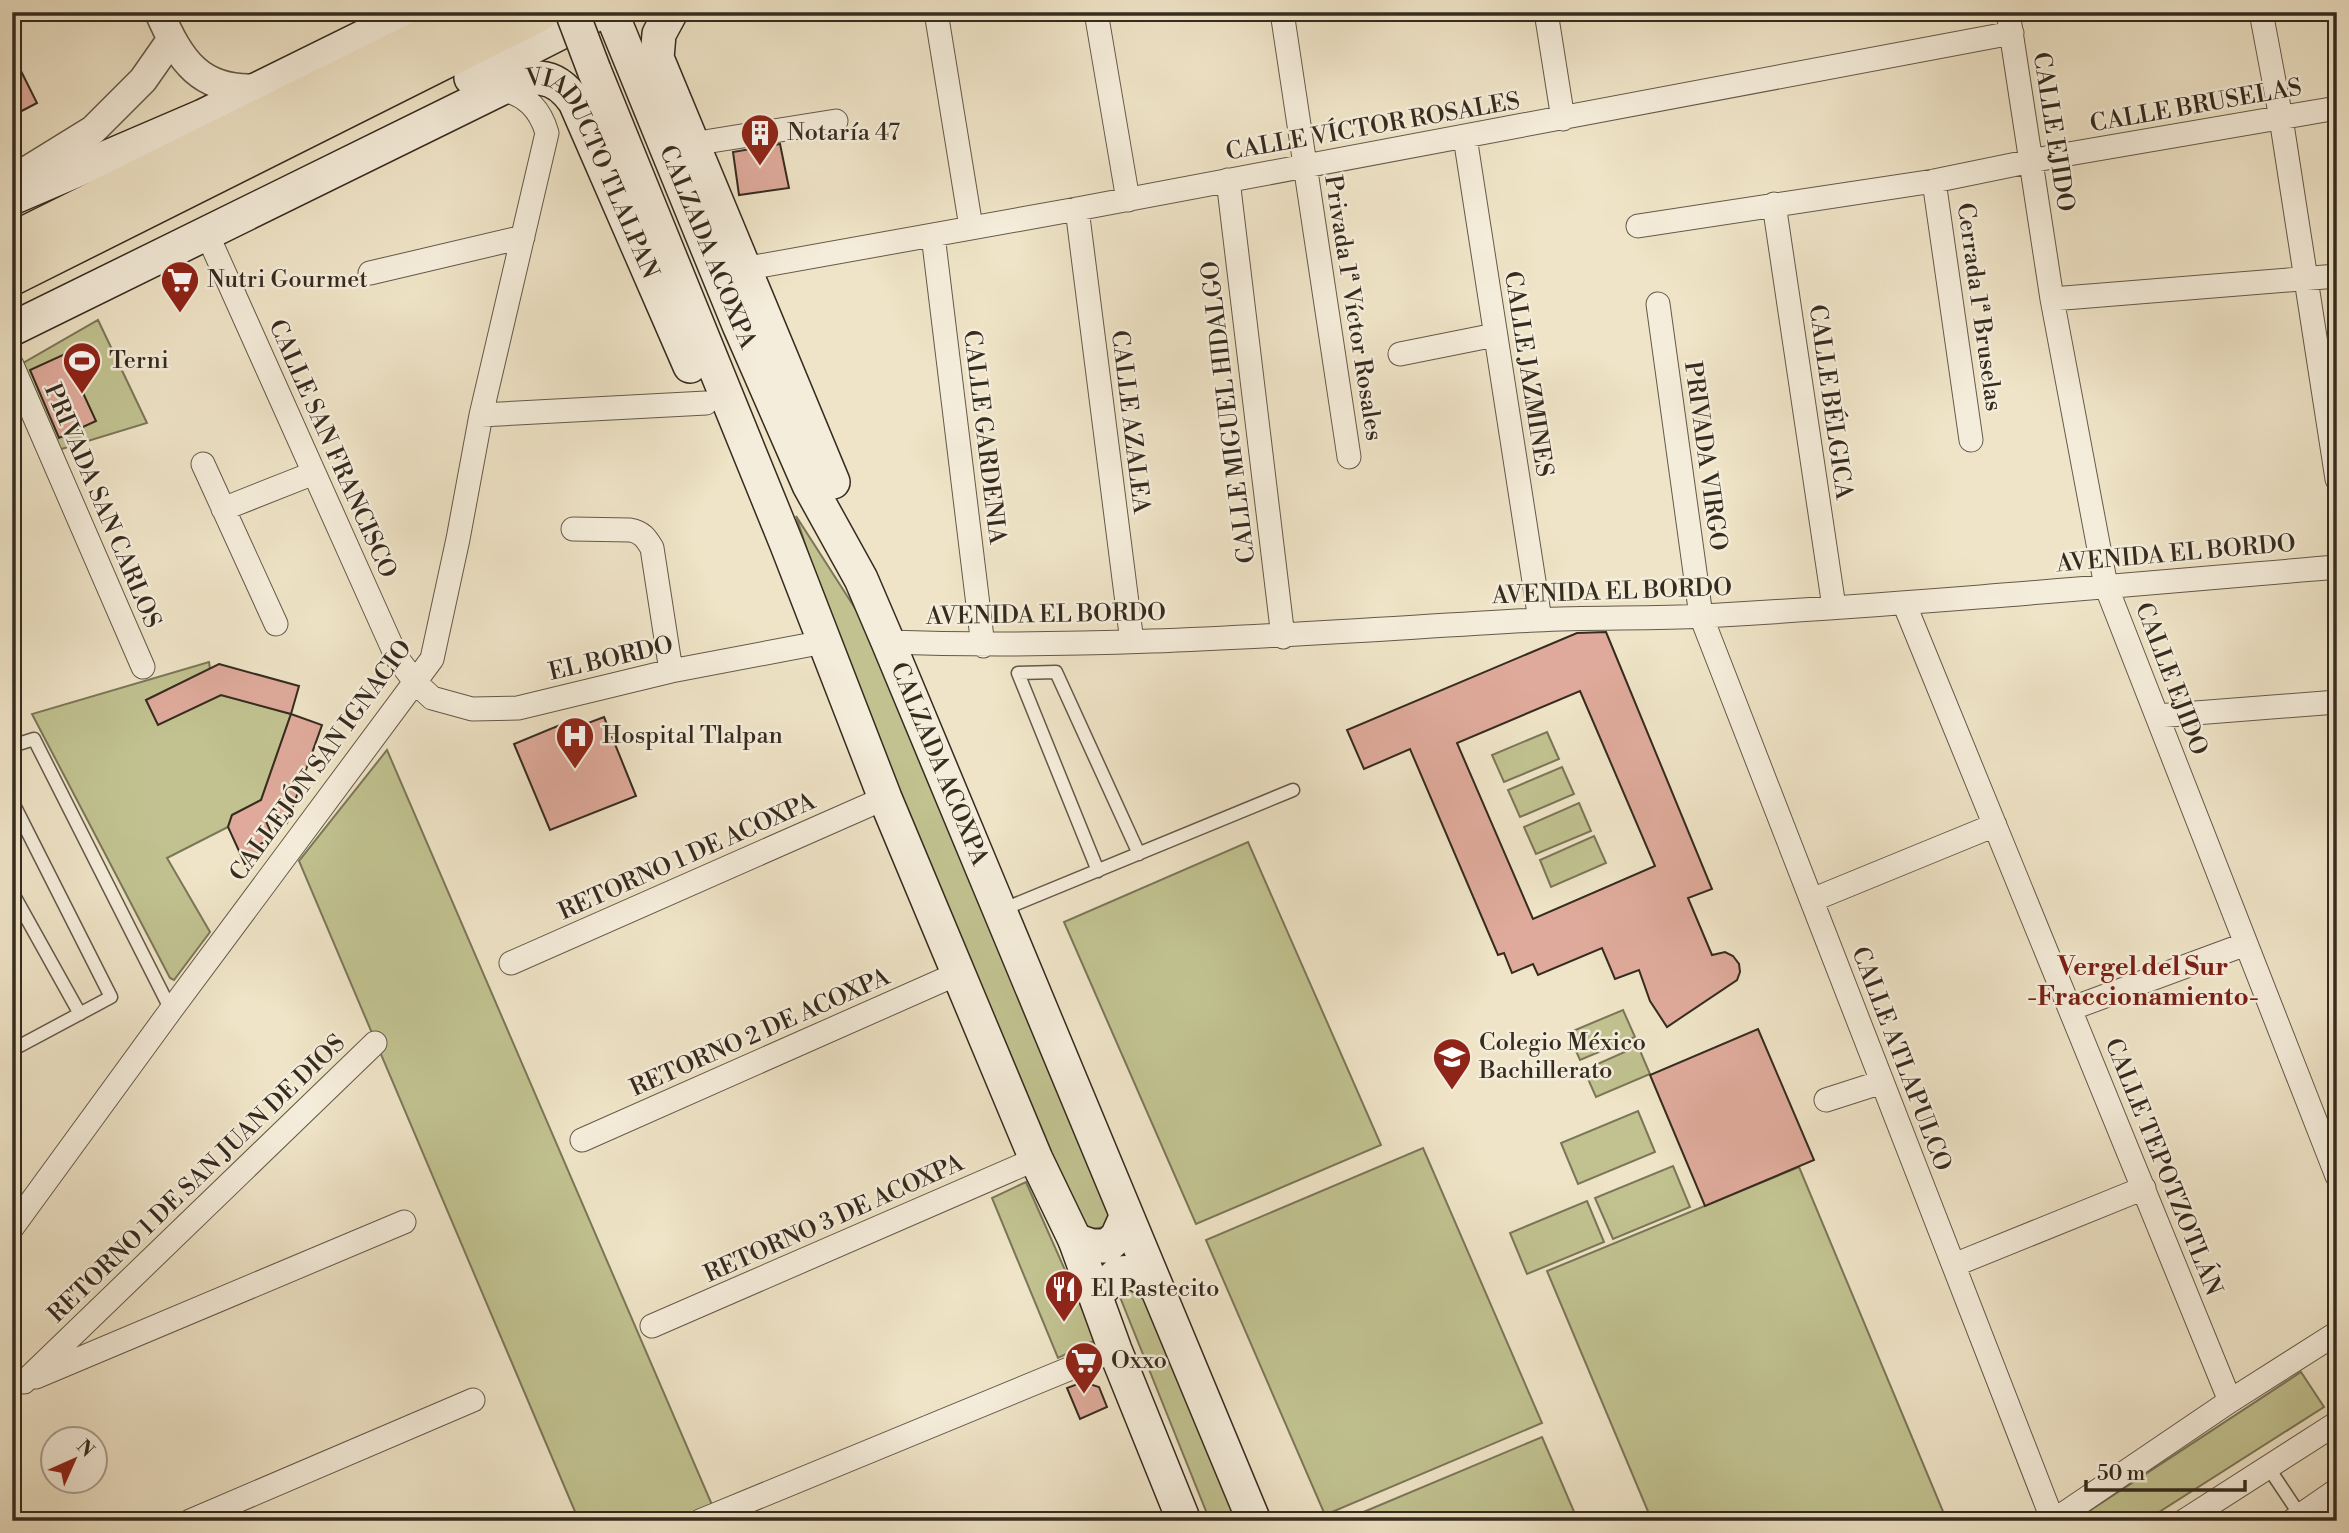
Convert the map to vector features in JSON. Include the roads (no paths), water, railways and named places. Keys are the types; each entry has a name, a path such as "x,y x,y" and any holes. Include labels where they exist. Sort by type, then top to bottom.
{"highway":[{"path":"12,242 476,12"},
{"path":"12,276 539,12"}],"main road":[{"path":"368,12 407,16"},
{"name":"CALZADA ACOXPA","path":"572,12 787,545 885,798 1036,1159 1075,1240 1115,1350 1184,1521"},
{"path":"330,170 363,137 383,123 602,12"},
{"name":"CALZADA ACOXPA","path":"611,12 739,325 809,485 860,579 888,642 1254,1521"},
{"path":"671,12 659,34 657,58 848,518 860,579"},
{"path":"12,198 203,116 407,16"},
{"name":"VIADUCTO TLALPAN","path":"12,329 207,234 330,170 500,89 531,77 552,81 569,93 575,102 778,571 824,642"},
{"path":"1075,1240 1092,1246 1107,1246 1117,1237 1126,1217"},
{"path":"1096,1294 1119,1272 1134,1272 1155,1286"}],"street":[{"path":"936,12 971,227"},
{"path":"1097,12 1128,200"},
{"name":"Privada 1ª Víctor Rosales","path":"1282,12 1349,457"},
{"path":"1546,12 1563,119"},
{"path":"2260,12 2281,118 2337,479"},
{"name":"CALLE VÍCTOR ROSALES","path":"743,270 1563,119 2010,23"},
{"name":"CALLE EJIDO","path":"2010,23 2052,299 2106,586 2337,1176"},
{"path":"169,25 188,65 213,82 236,88 260,88"},
{"path":"12,180 93,130 143,80 169,25"},
{"path":"500,89 510,91 529,102 543,121 547,133 564,127 573,128 587,135 593,142"},
{"name":"CALLE BRUSELAS","path":"1638,226 1934,181 2031,161 2337,108"},
{"path":"692,144 836,121"},
{"name":"CALLEJÓN SAN IGNACIO","path":"12,1227 432,659 481,415 547,133"},
{"name":"CALLE JAZMINES","path":"1465,137 1540,620"},
{"name":"CALLE MIGUEL HIDALGO","path":"1228,180 1283,637"},
{"name":"Cerrada 1ª Bruselas","path":"1934,181 1971,440"},
{"name":"CALLE BÉLGICA","path":"1774,204 1834,607"},
{"name":"CALLE AZALEA","path":"1077,209 1132,642"},
{"name":"CALLE SAN FRANCISCO","path":"207,234 397,658 416,683"},
{"name":"CALLE GARDENIA","path":"933,235 983,646"},
{"path":"370,273 523,237"},
{"path":"2052,299 2337,276"},
{"name":"PRIVADA VIRGO","path":"1658,304 1701,616"},
{"path":"1400,354 1495,335"},
{"name":"PRIVADA SAN CARLOS","path":"12,365 143,667"},
{"path":"481,415 706,402"},
{"path":"203,464 276,624"},
{"path":"223,509 314,472"},
{"path":"573,529 639,531 647,539 652,548 671,671"},
{"name":"AVENIDA EL BORDO","path":"888,642 983,646 1132,642 1283,637 1540,620 1701,616 1904,603 2337,567"},
{"name":"CALLE TEPOTZOTLÁN","path":"1904,603 2230,1401"},
{"name":"CALLE ATLAPULCO","path":"1701,616 2053,1521"},
{"name":"EL BORDO","path":"416,683 432,698 472,709 518,708 671,671 824,642"},
{"path":"2157,716 2337,702"},
{"name":"RETORNO 1 DE ACOXPA","path":"511,963 885,798"},
{"path":"1812,900 1995,825"},
{"path":"2070,1009 2246,944"},
{"name":"RETORNO 2 DE ACOXPA","path":"582,1140 959,973"},
{"name":"RETORNO 1 DE SAN JUAN DE DIOS","path":"18,1384 375,1043"},
{"path":"1826,1100 1882,1082"},
{"name":"RETORNO 3 DE ACOXPA","path":"652,1326 1036,1159"},
{"path":"1954,1265 2144,1188"},
{"path":"18,1384 404,1222"},
{"path":"2053,1521 2230,1401 2337,1334"},
{"path":"700,1521 1115,1350"},
{"path":"190,1521 473,1400"},
{"path":"2184,1521 2337,1423"},
{"path":"2297,1519 2337,1490"}],"lane":[{"path":"1098,871 1018,673 1056,672 1139,854"},
{"path":"12,746 34,738 171,1010"},
{"path":"999,911 1293,790"},
{"path":"12,801 111,997 12,1050"},
{"path":"12,892 80,1014"},
{"path":"2268,1466 2297,1519"}],"place":[{"name":"Notaría 47","path":"760,167"},
{"name":"Nutri Gourmet","path":"180,314"},
{"name":"Terni","path":"82,395"},
{"name":"Hospital Tlalpan","path":"575,770"},
{"name":"Colegio México Bachillerato","path":"1452,1091"},
{"name":"El Pastecito","path":"1064,1323"},
{"name":"Oxxo","path":"1084,1395"}],"district":[{"name":"Vergel del Sur -Fraccionamiento-","path":"2143,982"}]}
